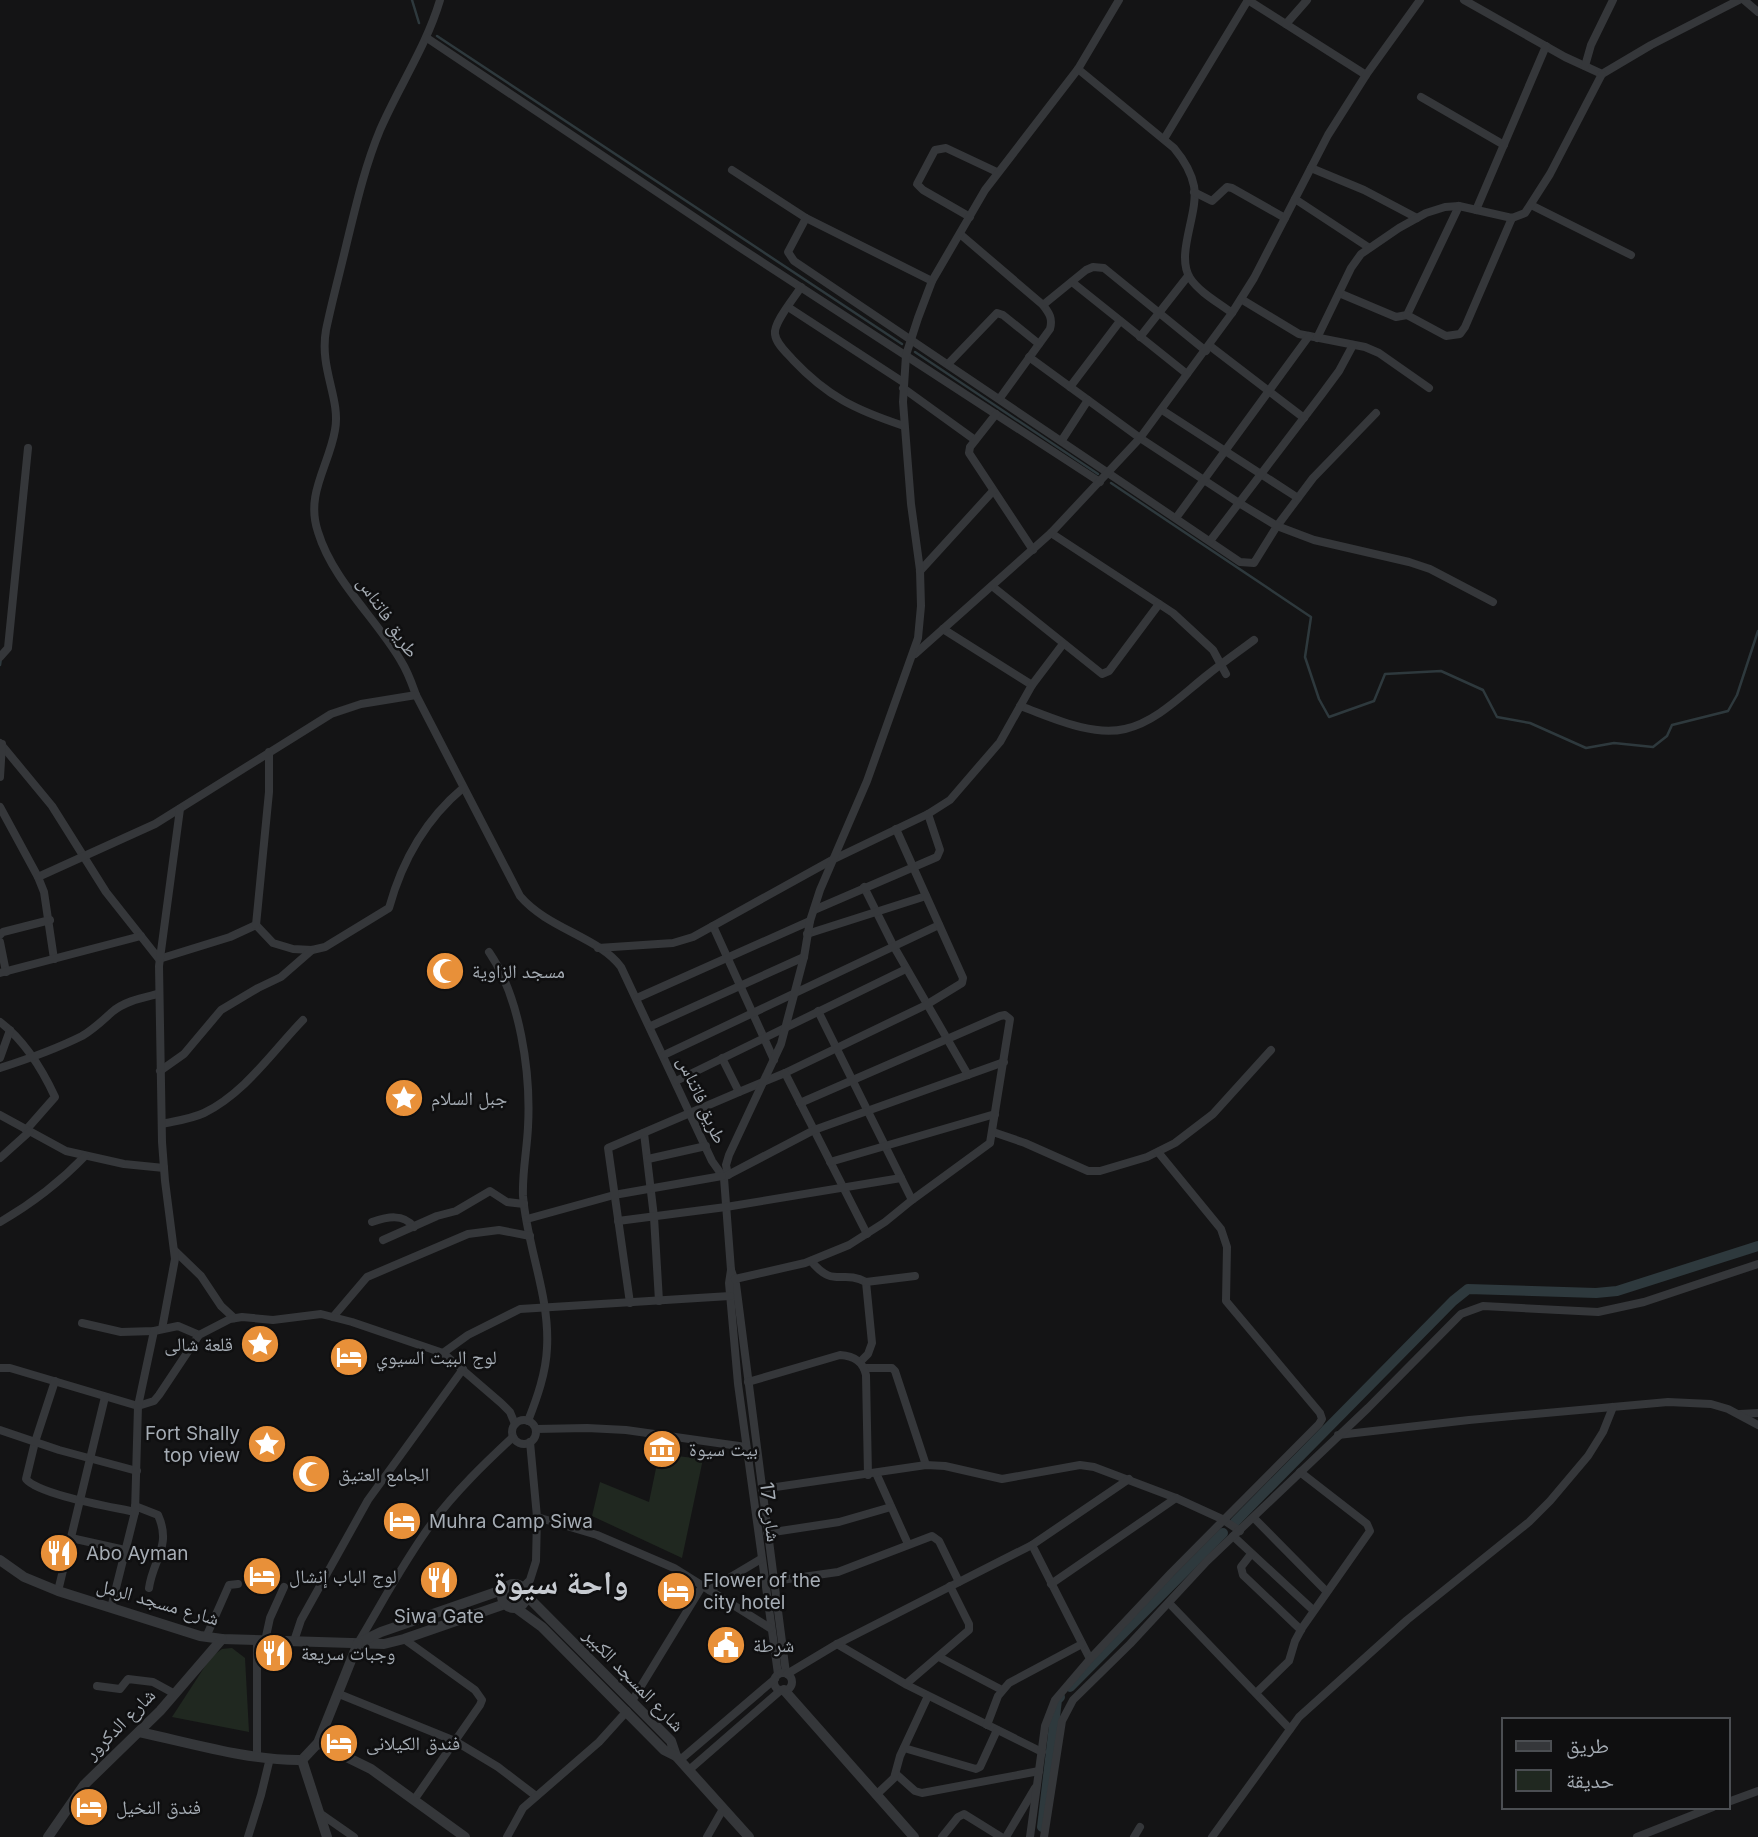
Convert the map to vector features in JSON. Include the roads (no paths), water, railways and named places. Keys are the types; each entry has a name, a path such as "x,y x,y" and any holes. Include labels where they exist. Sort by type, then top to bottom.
{"street":[{"name":"طريق فاتناس","path":"440,0 427,38 379,131 353,218 324,345 326,374 336,418 313,504 319,536 351,592 403,663 416,695 520,896 539,915 617,960 712,1161 724,1176"},
{"path":"724,1176 729,1155 774,1060 804,957 810,920 832,860 867,781 914,655 920,625 920,571 904,426 903,385 906,355 932,281 996,172 1040,121 1078,69 1119,0"},
{"path":"1164,139 1248,0 1366,75"},
{"path":"1286,24 1307,0"},
{"path":"914,655 1051,533 1110,473 1162,410 1241,299 1328,135 1366,75 1420,0"},
{"path":"1464,0 1602,74"},
{"path":"1585,66 1595,35 1613,0"},
{"path":"1177,518 1269,390 1313,337 1351,268 1368,247 1417,218 1445,207 1460,206 1512,218 1522,216 1550,174 1602,74 1651,45 1739,0"},
{"path":"1744,0 1758,12"},
{"path":"427,38 1100,482"},
{"path":"1476,210 1546,46"},
{"path":"1078,69 1164,139 1186,163 1194,192 1194,213 1185,249 1188,276 1196,286 1232,313"},
{"path":"1421,97 1504,145"},
{"path":"970,216 917,184 935,150 946,148 996,172"},
{"path":"1311,168 1364,190 1417,218"},
{"path":"732,170 806,218 932,281"},
{"path":"1194,192 1212,201 1227,187 1231,187 1285,218"},
{"path":"1295,199 1368,247"},
{"path":"1531,205 1631,255"},
{"path":"1407,315 1460,206"},
{"path":"806,218 790,249 791,259 1240,562 1251,564 1257,560 1313,478 1376,413"},
{"path":"1339,293 1396,317 1407,315 1446,337 1460,334 1512,218"},
{"path":"960,233 1042,305 1050,314 1052,322 1000,398"},
{"path":"1042,305 1093,267 1104,268 1159,312 1304,418"},
{"path":"1140,337 1188,276"},
{"path":"1072,282 1187,374"},
{"path":"801,287 776,326 775,334 785,351 817,384 842,401 863,413 904,426"},
{"path":"1241,299 1289,330 1379,353 1429,388"},
{"path":"788,307 903,385 975,440"},
{"path":"948,364 997,313 1039,344"},
{"path":"1070,387 1120,321"},
{"path":"1210,541 1339,371 1353,345"},
{"path":"1029,357 1203,481 1278,526 1322,543 1396,558 1420,566 1493,602"},
{"path":"1062,440 1088,400"},
{"path":"1162,410 1298,498"},
{"path":"996,414 969,449 970,455 1033,550"},
{"path":"0,657 8,648 28,448"},
{"path":"920,571 993,491"},
{"path":"1051,533 1173,613 1208,644 1226,674"},
{"path":"992,586 1098,673 1107,674 1159,604"},
{"path":"943,629 1032,685"},
{"path":"1020,706 1070,724 1100,730 1123,730 1140,724 1166,708 1254,640"},
{"path":"598,948 673,943 692,937 832,860 928,814 950,800 1000,741 1032,685 1063,644"},
{"path":"38,877 83,855 137,834 313,723 347,707 416,695"},
{"path":"0,778 1,743"},
{"path":"1,743 52,806 122,915 159,959"},
{"path":"269,752 269,793 256,925 273,943 293,949 312,950 325,947 389,908 397,880 420,836 445,804 463,788"},
{"path":"0,807 38,877 50,920 54,959"},
{"path":"111,1608 135,1509 138,1406 174,1269 164,1168 158,995 159,959 180,809"},
{"path":"814,910 937,857 940,850 928,814"},
{"path":"630,1303 608,1147 764,1083 926,1005 963,982 896,829"},
{"path":"864,887 906,969 968,1075"},
{"path":"807,934 926,896"},
{"path":"0,935 50,920"},
{"path":"637,998 810,920"},
{"path":"159,959 230,937 256,925"},
{"path":"664,1055 939,925"},
{"path":"713,926 738,986 774,1060"},
{"path":"0,942 3,973 141,936"},
{"path":"160,1071 184,1054 221,1010 281,977 312,950"},
{"path":"489,951 511,995 527,1085 524,1204 545,1306 547,1349 545,1367 528,1421"},
{"path":"650,1026 804,957"},
{"path":"676,1081 906,969"},
{"path":"0,1068 81,1037 113,1011 131,1001 158,995"},
{"path":"818,1011 912,1200"},
{"path":"733,1275 811,1261 849,1245 990,1143 1010,1019 1005,1015 1000,1016 800,1103"},
{"path":"162,1124 201,1115 230,1097 303,1020"},
{"path":"0,1022 33,1057 55,1097 0,1158"},
{"path":"0,1058 10,1030"},
{"path":"993,1132 1093,1172 1147,1157 1175,1143 1213,1114 1271,1050"},
{"path":"722,1058 739,1092"},
{"path":"527,1219 614,1195 724,1176 814,1130 1004,1062"},
{"path":"785,1073 867,1234"},
{"path":"830,1162 995,1114"},
{"path":"0,1115 66,1151 124,1164 164,1168"},
{"path":"644,1133 654,1217 659,1301"},
{"path":"648,1159 706,1146"},
{"path":"1030,1837 1036,1786 1051,1707 1090,1659 1222,1520 1319,1424 1322,1417 1226,1301 1227,1247 1221,1229 1158,1152"},
{"path":"0,1222 36,1201 85,1156"},
{"name":"شارع 17","path":"724,1176 733,1275 774,1581 781,1675"},
{"path":"618,1222 901,1178"},
{"path":"383,1240 437,1216 456,1211 490,1191 508,1202 524,1204"},
{"path":"426,1212 437,1216"},
{"path":"372,1222 389,1216 409,1221 414,1227"},
{"path":"333,1317 373,1273 451,1241 486,1230 530,1236"},
{"path":"174,1251 201,1276 221,1306 234,1318"},
{"path":"811,1261 828,1276 866,1282 915,1276"},
{"path":"1044,1837 1062,1721 1069,1704 1236,1534 1368,1408 1461,1314 1476,1307 1598,1312 1644,1302 1758,1265"},
{"name":"شارع 17","path":"733,1275 729,1283 746,1447 770,1628 781,1675"},
{"path":"866,1282 872,1343 862,1365 872,1474 908,1544"},
{"path":"443,1353 468,1335 520,1309 730,1296"},
{"path":"0,1368 10,1368 138,1406 154,1401 200,1335 234,1318 273,1320 308,1315 333,1317 443,1353 506,1407 515,1424"},
{"path":"82,1324 113,1331 158,1330 178,1326 200,1335"},
{"path":"748,1382 840,1355 849,1356 862,1365 892,1368 926,1465"},
{"path":"294,1641 301,1620 360,1512 463,1369"},
{"path":"55,1381 26,1473 28,1481 80,1500 158,1515 164,1537 149,1588"},
{"path":"58,1591 105,1397"},
{"path":"1338,1434 1668,1402 1711,1404 1740,1414 1758,1425"},
{"path":"1212,1837 1290,1728 1313,1704 1407,1620 1529,1522 1550,1501 1593,1449 1603,1432 1612,1407"},
{"path":"1740,1414 1758,1413"},
{"path":"536,1429 530,1442 520,1443 513,1437 515,1424 522,1420 528,1421 536,1429 616,1429 746,1447"},
{"path":"0,1430 137,1471"},
{"path":"302,1760 318,1743 358,1643 400,1570 465,1483 513,1437"},
{"path":"358,1643 384,1644 523,1603 524,1591 534,1571 537,1517 530,1442"},
{"path":"762,1489 926,1465 945,1466 1002,1479 1086,1466 1177,1498 1222,1520 1251,1554 1313,1611"},
{"path":"1256,1693 1289,1661 1301,1630 1326,1591 1369,1534 1370,1528 1300,1472"},
{"path":"678,1758 781,1675 1031,1545 1129,1479"},
{"path":"1051,1584 1177,1498"},
{"path":"768,1533 839,1522 891,1507"},
{"path":"537,1517 629,1547 674,1569 770,1628"},
{"path":"1254,1518 1326,1591"},
{"path":"774,1581 838,1572 934,1536 959,1581"},
{"path":"71,1538 160,1555"},
{"path":"1031,1545 1090,1659"},
{"path":"1251,1554 1241,1567 1243,1575 1301,1630"},
{"path":"507,1837 523,1808 599,1742 630,1706 706,1588 761,1559"},
{"name":"شارع مسجد الرمل","path":"0,1560 6,1568 58,1591 206,1637 358,1643"},
{"path":"206,1637 229,1585 238,1584"},
{"path":"358,1643 513,1584 524,1591"},
{"path":"906,1684 966,1634 970,1627 950,1586"},
{"path":"257,1756 261,1641 284,1587"},
{"path":"505,1589 502,1597 511,1606"},
{"name":"شارع المسجد الكبير","path":"524,1591 630,1706"},
{"path":"1169,1603 1290,1728"},
{"name":"شارع المسجد الكبير","path":"511,1606 536,1622 671,1741 678,1758 749,1837"},
{"name":"شارع الدكرور","path":"48,1837 84,1784 139,1732 222,1639"},
{"path":"404,1639 481,1696 480,1705 414,1800"},
{"path":"837,1644 928,1696 1042,1752"},
{"path":"987,1725 1002,1690 1014,1679 1082,1644"},
{"path":"939,1657 1002,1690"},
{"path":"689,1770 792,1683 781,1675"},
{"path":"781,1675 775,1686 783,1690 914,1837"},
{"path":"97,1686 120,1689 128,1679 153,1682 175,1694"},
{"path":"339,1694 455,1741 498,1766 536,1796"},
{"path":"876,1795 896,1774 904,1748 928,1696"},
{"path":"726,1721 734,1731"},
{"path":"904,1748 976,1769 980,1767 997,1730"},
{"path":"139,1732 257,1756 302,1760"},
{"path":"318,1743 371,1769 459,1836"},
{"path":"248,1837 270,1758"},
{"path":"302,1760 327,1837"},
{"path":"896,1774 915,1791 922,1793 1039,1771"},
{"path":"942,1837 958,1817 964,1814 1003,1837 1036,1786"},
{"path":"1730,1801 1758,1791"},
{"path":"707,1837 723,1809"},
{"path":"1637,1837 1708,1809"},
{"path":"321,1814 354,1837"},
{"path":"1134,1837 1140,1827"}],"waterway":[{"path":"412,0 419,23"},
{"path":"437,36 902,344"},
{"path":"915,352 1098,474"},
{"path":"1111,483 1311,617 1305,657 1319,699 1329,717 1374,701 1385,674 1441,671 1483,690 1497,717 1530,723 1586,748 1614,743 1653,747 1667,736 1672,725 1728,711 1737,695 1758,631"},
{"path":"0,665 1,658"},
{"path":"1235,1522 1453,1301 1468,1289 1596,1293 1617,1291 1758,1246"},
{"path":"1070,1687 1223,1533"},
{"path":"1042,1827 1057,1700 1060,1697"}],"place":[{"name":"مسجد الزاوية","path":"445,971"},
{"name":"جبل السلام","path":"404,1098"},
{"name":"قلعة شالى","path":"260,1344"},
{"name":"لوج البيت السيوي","path":"349,1357"},
{"name":"Fort Shally top view","path":"267,1444"},
{"name":"بيت سيوة","path":"662,1449"},
{"name":"الجامع العتيق","path":"311,1474"},
{"name":"Muhra Camp Siwa","path":"402,1521"},
{"name":"Abo Ayman","path":"59,1553"},
{"name":"لوج الباب إنشال","path":"262,1576"},
{"name":"Siwa Gate","path":"439,1580"},
{"name":"Flower of the city hotel","path":"676,1591"},
{"name":"شرطة","path":"726,1645"},
{"name":"وجبات سريعة","path":"274,1653"},
{"name":"فندق الكيلانى","path":"339,1743"},
{"name":"فندق النخيل","path":"89,1807"}],"district":[{"name":"واحة سيوة","path":"561,1582"}]}
